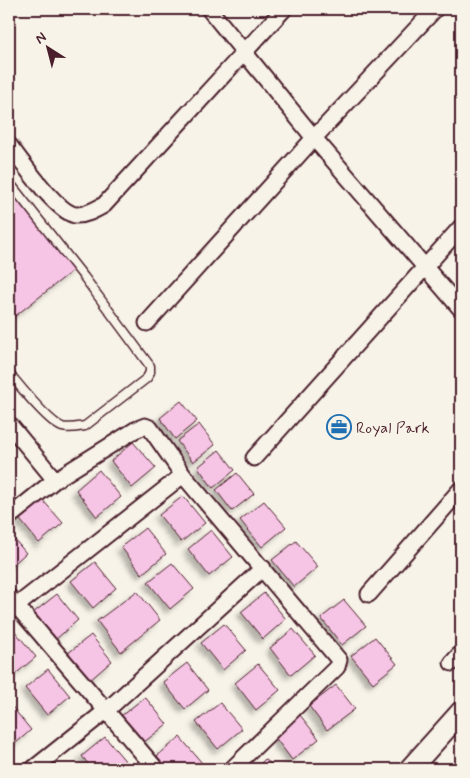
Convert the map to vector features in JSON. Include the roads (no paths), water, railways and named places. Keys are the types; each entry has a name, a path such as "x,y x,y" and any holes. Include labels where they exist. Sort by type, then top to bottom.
{"street":[{"path":"208,9 314,138 461,309"},
{"path":"9,145 50,196 68,213 77,215 92,212 104,205 284,9"},
{"path":"147,323 314,138 435,9"},
{"path":"254,458 461,227"},
{"path":"9,424 55,480"},
{"path":"9,517 55,480 135,430 145,426 150,428 183,474 339,660 337,667 232,769"},
{"path":"156,769 107,710 11,605 183,474"},
{"path":"369,594 461,489"},
{"path":"33,769 107,710 262,568"},
{"path":"416,767 461,712"}],"lane":[{"path":"9,182 84,276 150,366 150,372 147,378 85,426 73,428 62,427 49,418 9,373"}],"place":[{"name":"Royal Park","path":"339,427"}]}
